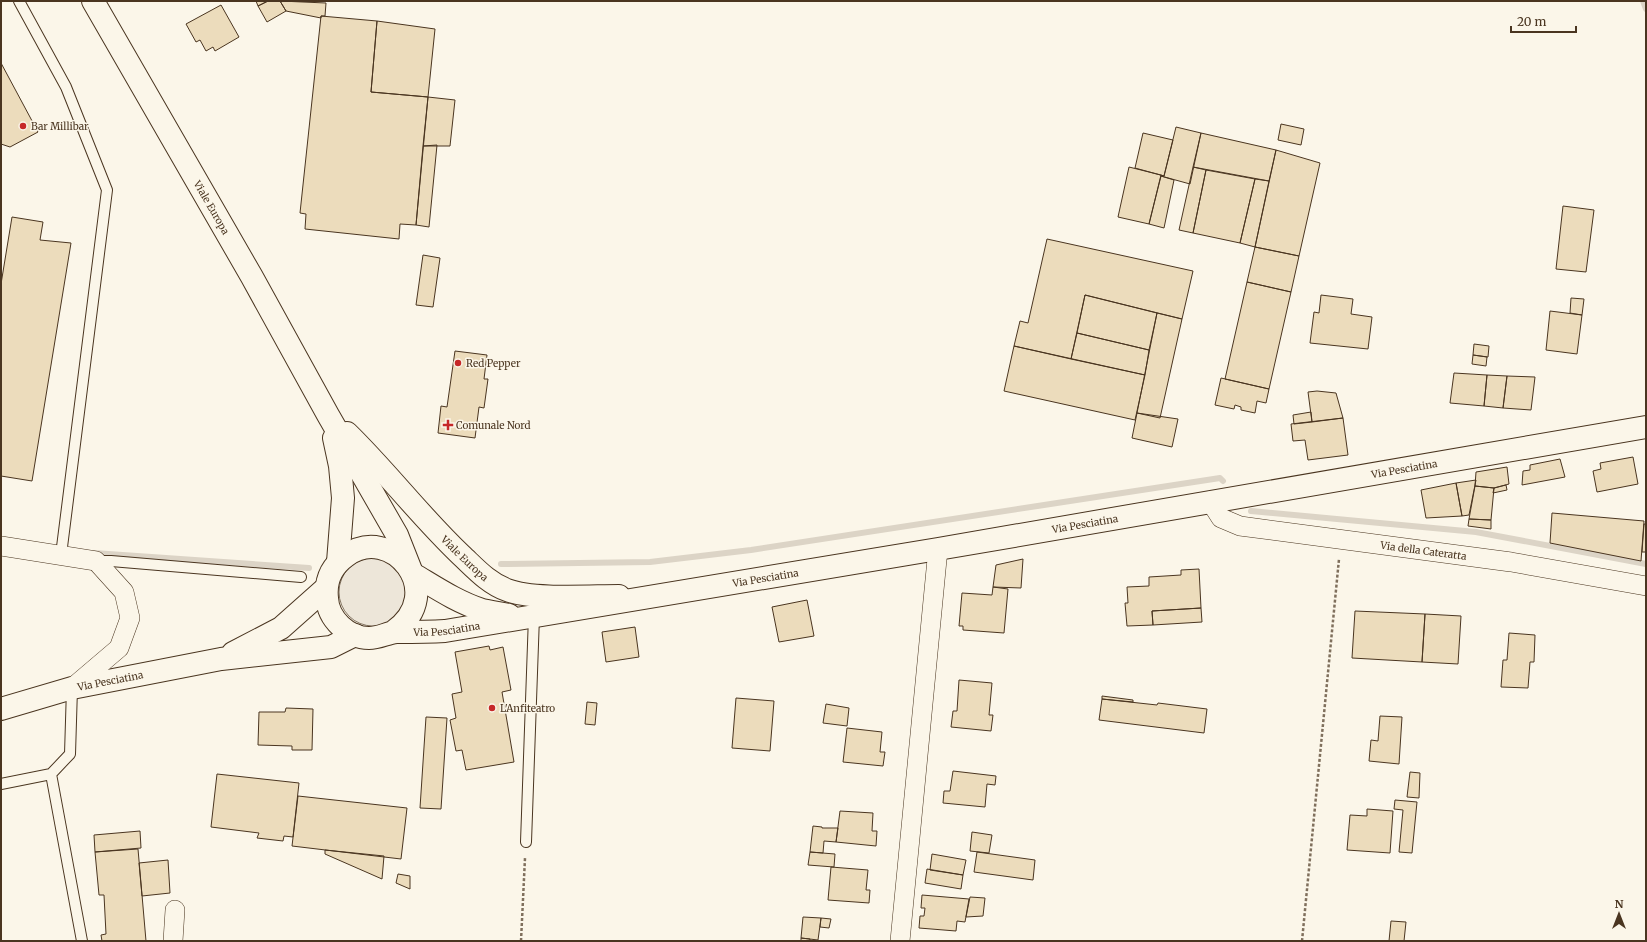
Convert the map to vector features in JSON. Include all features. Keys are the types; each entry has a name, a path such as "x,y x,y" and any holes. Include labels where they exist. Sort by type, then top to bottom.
{"main road":[{"name":"Viale Europa","path":"95,2 252,278 328,416 398,535 413,574"},
{"name":"Viale Europa","path":"328,416 340,466 343,498 338,562"},
{"name":"Viale Europa","path":"328,416 370,455 440,535 483,576 507,590 532,594 650,596"},
{"name":"Via Pesciatina","path":"393,632 445,631 938,549 1646,427"},
{"name":"Via Pesciatina","path":"372,548 385,550 396,555 406,564 413,574 416,587 416,600 412,613 404,624 393,632 381,637 368,638 355,635 340,626 330,612 326,588 328,579 338,562 348,554 360,549 372,548"},
{"name":"Via Pesciatina","path":"413,574 446,594 482,610 529,617"},
{"name":"Via Pesciatina","path":"221,659 281,628 326,588"},
{"name":"Via Pesciatina","path":"1,709 72,688 221,659 331,647 355,635"}],"street":[{"name":"Via della Cateratta","path":"1210,501 1221,518 1240,526 1563,570 1646,586"},
{"path":"1,546 96,561 124,592 130,618 119,648 72,688"},
{"path":"900,941 938,549"},
{"path":"173,941 175,910"}],"lane":[{"path":"19,1 66,87 107,190 61,555"},
{"path":"96,561 301,577"},
{"path":"526,842 529,617"},
{"path":"1,784 51,774 70,754 72,688"},
{"path":"51,774 82,941"}],"path":[{"path":"1302,941 1342,539"},
{"path":"522,941 526,842"}],"shaded area":[{"path":"373,558 386,561 397,568 404,579 407,592 404,605 397,616 386,623 373,626 360,623 349,616 342,605 339,592 342,579 349,568 360,561"}],"building":[{"path":"256,1 268,1 258,6"},
{"path":"268,1 280,1 286,11 267,22 258,6"},
{"path":"280,1 326,3 325,16 321,16 321,18 286,11"},
{"path":"221,5 239,37 215,51 213,47 206,51 200,40 196,42 186,24"},
{"path":"321,16 377,21 371,92 428,97 416,225 400,224 399,239 305,229 306,214 300,213"},
{"path":"377,21 435,29 428,97 371,92"},
{"path":"1,63 38,132 10,147 1,144"},
{"path":"428,97 455,100 450,146 423,146"},
{"path":"1281,124 1304,129 1301,145 1278,140"},
{"path":"1176,127 1201,133 1190,184 1161,176 1164,176"},
{"path":"1143,133 1173,140 1164,176 1135,168"},
{"path":"1201,133 1276,150 1269,181 1193,167"},
{"path":"437,145 429,227 416,225 423,146"},
{"path":"1276,150 1320,163 1299,256 1255,247"},
{"path":"1129,167 1161,175 1149,224 1118,217"},
{"path":"1193,167 1206,170 1193,233 1179,230"},
{"path":"1206,170 1255,179 1240,243 1193,233"},
{"path":"1161,176 1174,180 1164,228 1149,224"},
{"path":"1255,179 1269,181 1255,247 1240,243"},
{"path":"1563,206 1594,210 1586,272 1556,269"},
{"path":"12,217 43,222 40,240 71,243 32,481 1,476 1,284"},
{"path":"1047,239 1193,271 1182,319 1085,295 1071,359 1014,346 1020,321 1028,323"},
{"path":"1255,247 1299,256 1291,292 1247,282"},
{"path":"423,255 440,258 433,307 416,305"},
{"path":"1247,282 1291,292 1269,389 1225,379"},
{"path":"1085,295 1157,313 1149,350 1077,333"},
{"path":"1321,295 1353,299 1351,314 1372,317 1368,349 1310,343 1314,312 1319,313"},
{"path":"1571,298 1584,299 1582,315 1570,313"},
{"path":"1550,311 1582,315 1577,354 1546,350"},
{"path":"1157,313 1182,319 1160,418 1137,413"},
{"path":"1077,333 1149,350 1145,375 1071,359"},
{"path":"1474,344 1489,346 1488,357 1473,355"},
{"path":"1014,346 1145,375 1135,420 1004,391"},
{"path":"455,351 487,355 484,379 488,379 484,408 479,407 475,438 438,433 441,406 447,407"},
{"path":"1473,355 1487,357 1486,366 1472,364"},
{"path":"1454,373 1487,375 1484,406 1450,403"},
{"path":"1487,375 1507,376 1503,408 1484,406"},
{"path":"1507,376 1535,377 1531,410 1503,408"},
{"path":"1221,378 1269,389 1266,403 1257,401 1255,413 1241,410 1241,407 1235,405 1234,409 1215,405"},
{"path":"1317,391 1336,393 1343,418 1312,422 1308,392"},
{"path":"1311,412 1312,422 1294,424 1293,415"},
{"path":"1137,413 1178,419 1172,447 1132,438"},
{"path":"1343,418 1348,455 1308,460 1305,440 1293,441 1291,424"},
{"path":"1633,457 1638,484 1597,492 1593,471 1601,469 1600,463"},
{"path":"1560,459 1565,477 1522,485 1523,471 1530,470 1530,465"},
{"path":"1507,467 1509,484 1494,488 1475,486 1476,472"},
{"path":"1476,480 1469,515 1462,516 1456,483"},
{"path":"1456,483 1462,516 1426,518 1421,490"},
{"path":"1506,485 1507,490 1493,493 1494,488"},
{"path":"1475,486 1494,488 1491,520 1469,519"},
{"path":"1552,513 1644,521 1641,561 1550,543"},
{"path":"1469,519 1491,520 1491,529 1468,526"},
{"path":"1644,524 1646,524 1646,552 1642,552"},
{"path":"1023,559 1021,588 993,587 996,565"},
{"path":"1199,569 1201,608 1152,611 1153,625 1127,626 1125,603 1128,603 1127,587 1149,586 1149,577 1181,575 1181,570"},
{"path":"993,587 1008,589 1004,633 963,630 963,626 959,626 962,593 992,595"},
{"path":"807,600 814,636 779,642 772,607"},
{"path":"1201,608 1202,622 1153,625 1152,611"},
{"path":"1355,611 1425,614 1422,662 1352,658"},
{"path":"1425,614 1461,616 1458,664 1422,662"},
{"path":"635,627 639,657 606,662 602,632"},
{"path":"1509,633 1535,635 1534,662 1530,662 1528,688 1501,687 1503,660 1507,660"},
{"path":"489,646 490,650 503,647 511,690 502,692 514,762 466,770 462,750 456,751 450,720 456,718 452,694 462,692 455,652"},
{"path":"959,680 992,683 989,715 993,715 991,731 951,727 953,711 957,711"},
{"path":"1102,696 1133,700 1133,702 1102,699"},
{"path":"736,698 774,701 770,751 732,748"},
{"path":"1102,699 1157,705 1158,703 1207,709 1204,733 1099,720"},
{"path":"587,702 597,703 595,725 585,724"},
{"path":"826,704 849,708 847,726 823,723"},
{"path":"286,708 313,709 312,750 292,750 292,746 258,745 259,712 285,712"},
{"path":"1380,716 1402,717 1399,764 1369,761 1371,740 1378,741"},
{"path":"426,717 447,718 441,809 420,808"},
{"path":"847,728 882,732 880,752 885,752 883,766 843,762"},
{"path":"953,771 996,776 995,785 987,784 985,807 943,803 944,791 950,791"},
{"path":"1410,772 1420,773 1419,798 1407,797"},
{"path":"217,774 299,783 293,837 284,836 283,841 257,838 259,833 211,827"},
{"path":"298,796 407,808 401,859 292,846"},
{"path":"1395,800 1417,802 1412,853 1399,852 1403,810 1394,809"},
{"path":"1367,809 1393,811 1390,853 1347,850 1350,815 1367,816"},
{"path":"840,811 873,813 872,831 877,831 876,846 836,842"},
{"path":"813,826 822,828 838,828 836,842 824,841 823,853 810,852"},
{"path":"140,831 141,848 95,852 94,835"},
{"path":"972,832 992,835 989,853 970,851"},
{"path":"138,849 146,941 102,941 101,935 106,934 104,895 99,895 95,852"},
{"path":"325,850 384,856 382,879 325,854"},
{"path":"810,852 835,854 834,867 808,865"},
{"path":"977,852 1035,860 1033,880 974,872"},
{"path":"932,854 966,860 963,875 930,870"},
{"path":"168,860 170,893 142,896 139,863"},
{"path":"831,867 868,870 866,890 870,890 869,903 828,900"},
{"path":"927,869 963,875 961,889 925,883"},
{"path":"398,874 410,876 410,889 396,883"},
{"path":"922,895 969,899 965,922 957,921 956,931 919,928 920,916 924,916 925,908 921,908"},
{"path":"970,897 985,898 983,916 966,917"},
{"path":"803,917 821,918 818,940 801,938"},
{"path":"821,918 831,919 829,928 820,927"},
{"path":"1391,921 1406,922 1404,941 1389,941"},
{"path":"801,938 810,939 810,941 801,941"}],"waterway":[{"path":"1643,1 1646,9"},
{"path":"501,564 650,562 751,550 1220,478 1223,481"},
{"path":"1251,511 1476,532 1646,564"},
{"path":"94,553 309,568"}],"place":[{"name":"Bar Millibar","path":"23,126"},
{"name":"Red Pepper","path":"458,363"},
{"name":"Comunale Nord","path":"448,425"},
{"name":"L'Anfiteatro","path":"492,708"}]}
